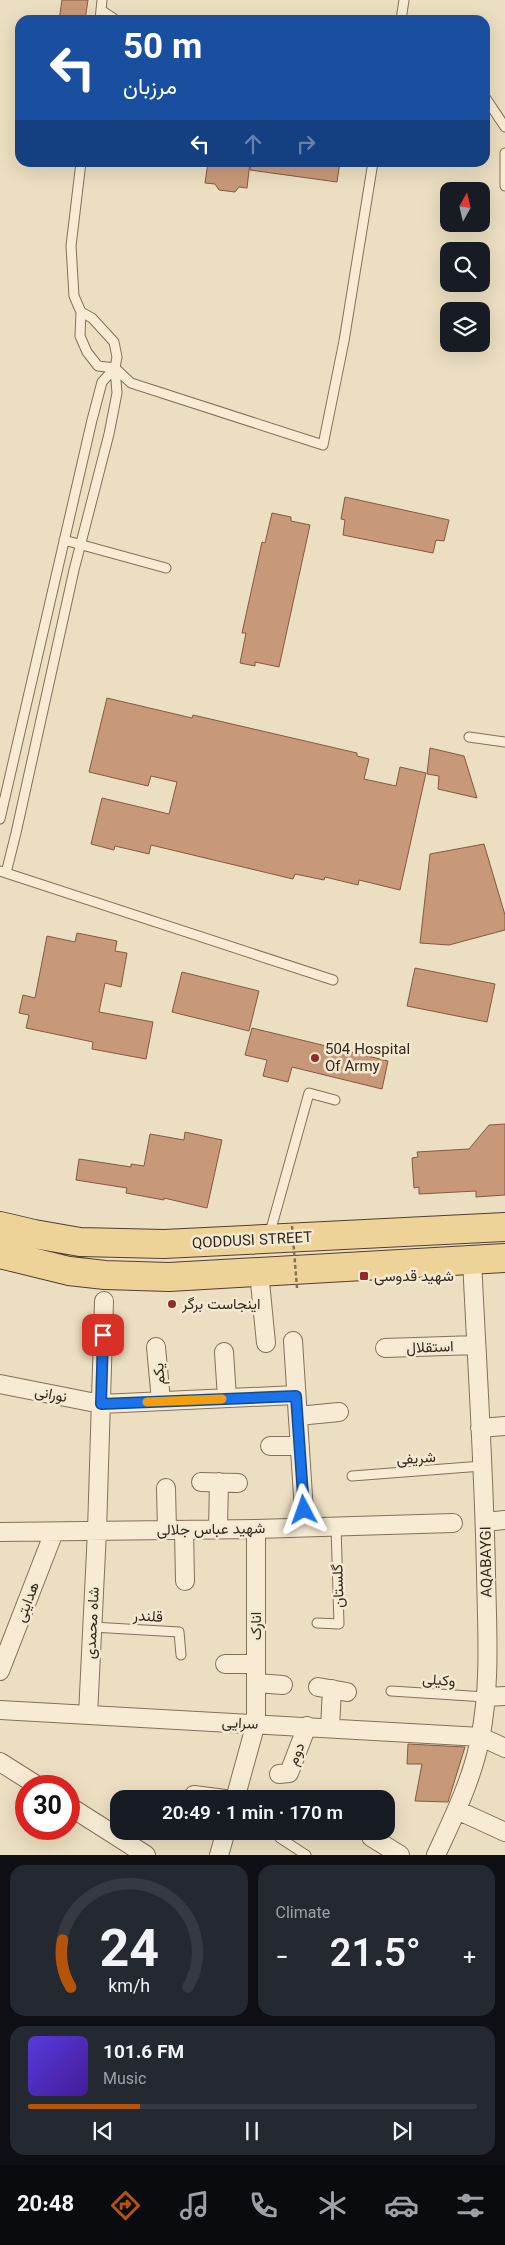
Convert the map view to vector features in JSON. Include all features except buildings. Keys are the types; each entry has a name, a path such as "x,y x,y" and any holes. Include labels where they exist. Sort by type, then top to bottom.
{"main road":[{"name":"QODDUSI STREET","path":"0,1226 34,1234 98,1243 164,1244 505,1228"},
{"path":"0,1254 60,1269 105,1276 169,1277 505,1258"}],"street":[{"name":"AQABAYGI","path":"436,1855 457,1810 474,1764 481,1737 486,1697 485,1522 472,1260"},
{"path":"259,1272 266,1343"},
{"name":"شاه محمدی","path":"88,1715 97,1531 104,1301"},
{"path":"293,1341 305,1526"},
{"name":"استقلال","path":"385,1348 476,1345"},
{"name":"یکم","path":"156,1347 161,1401"},
{"path":"224,1352 227,1398"},
{"name":"نورانی","path":"0,1384 101,1404 296,1396"},
{"path":"298,1416 339,1412"},
{"path":"480,1428 505,1426"},
{"path":"270,1446 300,1446"},
{"path":"201,1482 238,1482"},
{"path":"218,1529 219,1482"},
{"path":"166,1488 185,1581"},
{"path":"485,1522 505,1520"},
{"name":"شهید عباس جلالی","path":"0,1532 256,1529 305,1526 453,1523"},
{"name":"انارک","path":"238,1790 256,1724 256,1529"},
{"name":"هدایتی","path":"0,1671 9,1626 54,1532"},
{"path":"225,1664 256,1664"},
{"path":"256,1683 283,1685"},
{"path":"330,1728 332,1689"},
{"path":"486,1697 505,1696"},
{"name":"سرایی","path":"0,1710 481,1737"},
{"name":"دوم","path":"279,1774 288,1773 307,1726"},
{"path":"481,1737 505,1748"},
{"path":"0,1762 21,1775"},
{"path":"457,1810 505,1832"},
{"path":"80,1813 146,1855"},
{"path":"219,1855 223,1840"},
{"path":"377,1840 400,1855"}],"lane":[{"path":"100,15 102,0"},
{"path":"402,15 404,0"},
{"path":"101,10 108,15"},
{"path":"490,104 505,127"},
{"path":"505,153 505,186"},
{"path":"80,167 71,246 74,296 81,312 80,336 87,352 98,366 115,368 131,383 322,446 344,341 372,167"},
{"path":"81,312 92,318 114,342 117,357 115,368 117,393 109,434 80,545 3,872 333,980"},
{"path":"0,819 102,382 115,368"},
{"path":"64,540 166,568"},
{"path":"469,737 505,742"},
{"path":"268,1239 309,1093 335,1100"},
{"name":"شریفی","path":"352,1476 482,1466"},
{"name":"گلستان","path":"317,1623 339,1624 336,1526"},
{"name":"قلندر","path":"92,1627 179,1632 181,1655"},
{"name":"وکیلی","path":"391,1691 486,1697"},
{"path":"283,1840 306,1855"}],"path":[{"path":"292,1226 297,1288"}],"slow traffic":[{"path":"147,1402 222,1399"}],"place":[{"name":"504 Hospital Of Army","path":"315,1058"},
{"name":"شهید قدوسی","path":"364,1276"},
{"name":"اینجاست برگر","path":"172,1304"}],"route":[{"path":"103,1335 101,1404 296,1396 304,1510"}]}
